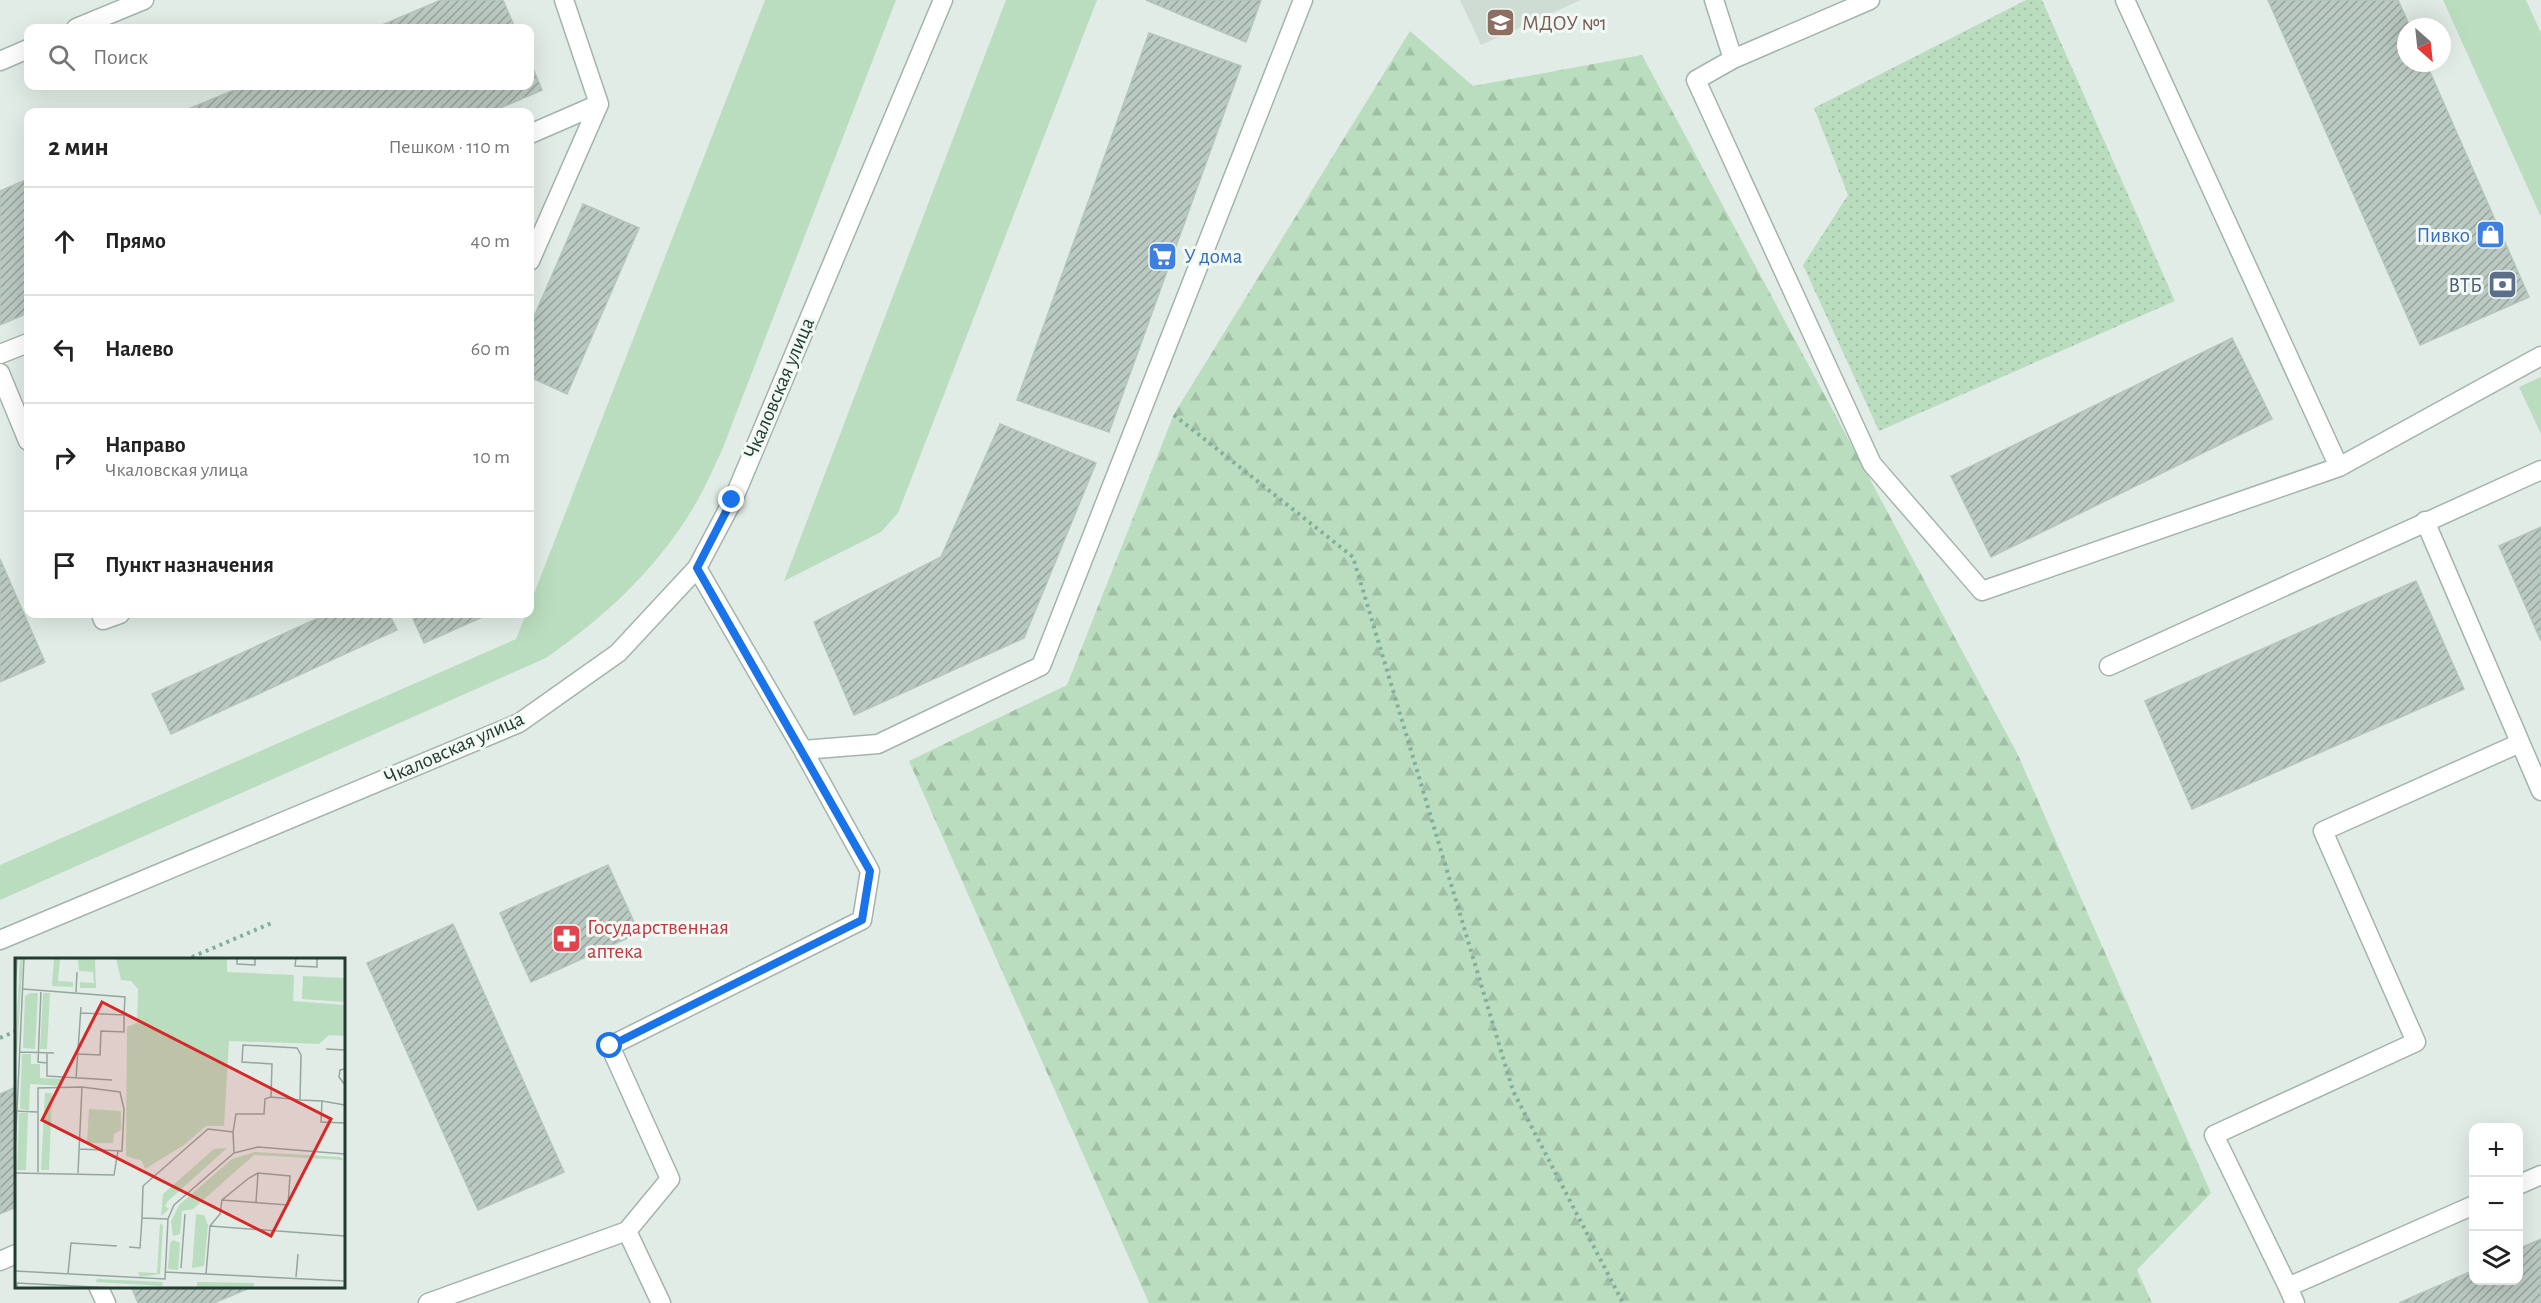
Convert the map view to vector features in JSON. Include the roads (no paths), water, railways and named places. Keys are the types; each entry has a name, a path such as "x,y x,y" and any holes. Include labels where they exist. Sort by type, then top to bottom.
{"street":[{"path":"86,24 144,0"},
{"path":"534,252 599,104 564,0"},
{"name":"Чкаловская улица","path":"0,940 519,723 618,653 697,568 732,500 943,0"},
{"path":"803,750 878,744 1041,666 1303,0"},
{"path":"1714,0 1733,60"},
{"path":"1870,0 1733,60 1696,80 1872,464 1982,591 2339,467 2541,356"},
{"path":"2125,0 2339,467"},
{"path":"0,61 24,51"},
{"path":"534,132 599,104"},
{"path":"0,354 24,345"},
{"path":"0,373 24,431"},
{"path":"2109,666 2541,470"},
{"path":"2425,521 2541,791"},
{"path":"428,1303 627,1231 670,1179 610,1046 862,920 870,871 803,750 697,568"},
{"path":"2469,1207 2292,1295 2214,1135 2416,1042 2323,831 2520,743"},
{"path":"2523,1183 2541,1175"},
{"path":"627,1231 661,1303"},
{"path":"0,1261 15,1254"},
{"path":"98,1288 106,1303"}],"place":[{"name":"МДОУ №1","path":"1501,23"},
{"name":"Пивко","path":"2491,235"},
{"name":"У дома","path":"1163,256"},
{"name":"ВТБ","path":"2503,285"},
{"name":"Государственная аптека","path":"566,939"}]}
